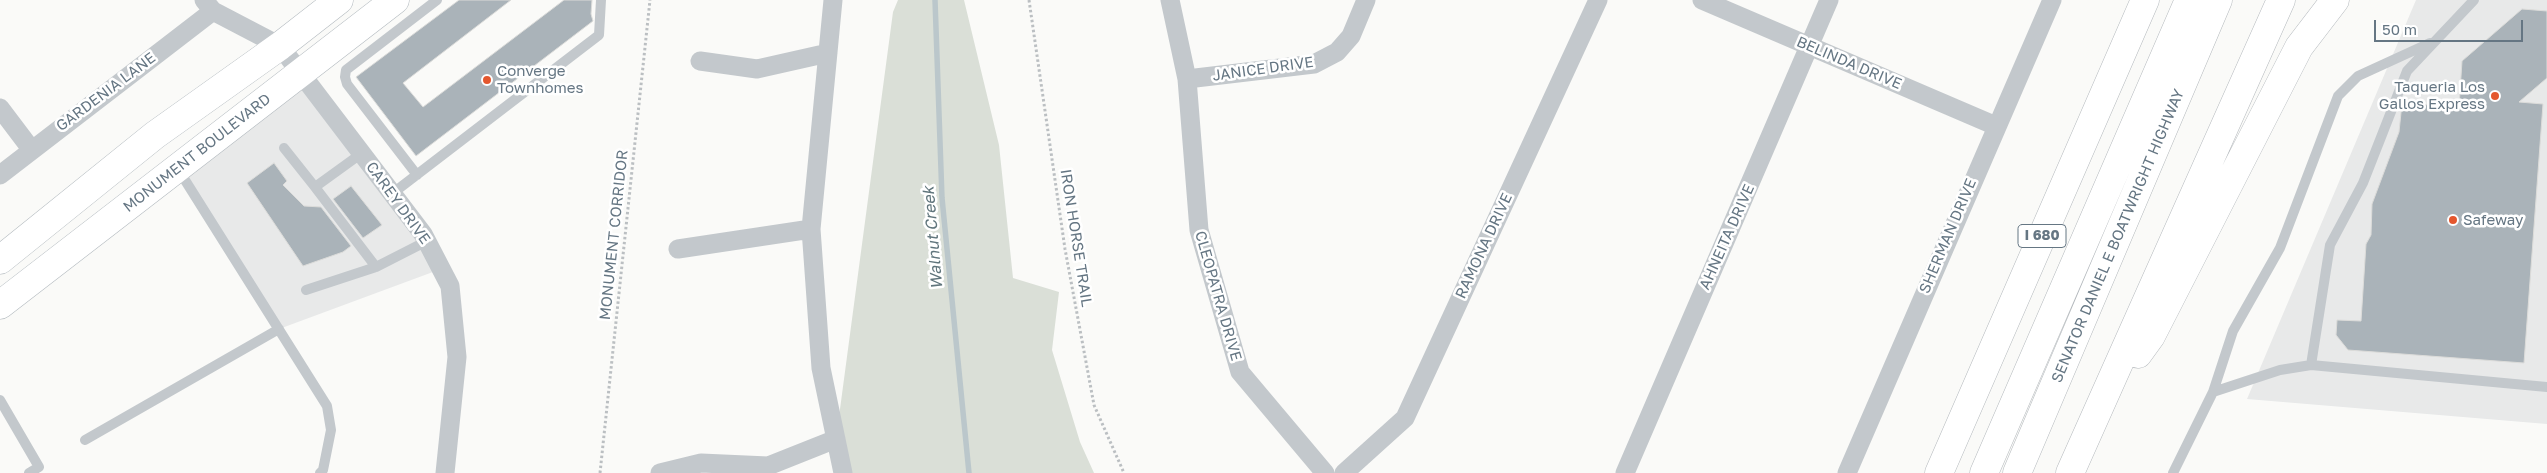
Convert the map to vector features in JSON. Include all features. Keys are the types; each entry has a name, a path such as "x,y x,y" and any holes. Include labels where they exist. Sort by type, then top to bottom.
{"main road":[{"path":"0,260 155,135 280,46 339,0"},
{"name":"MONUMENT BOULEVARD","path":"0,305 395,0"},
{"name":"I 680","path":"1939,473 2145,0"},
{"name":"I 680","path":"1984,473 2189,0"},
{"name":"SENATOR DANIEL E BOATWRIGHT HIGHWAY","path":"2017,473 2218,0"},
{"path":"2070,473 2281,0"},
{"path":"2094,419 2151,336 2299,47 2335,0"}],"street":[{"path":"833,0 811,229 820,368 843,473"},
{"name":"CLEOPATRA DRIVE","path":"1170,0 1188,79 1199,230 1240,372 1325,473"},
{"name":"JANICE DRIVE","path":"1188,79 1314,64 1337,52 1350,36 1366,0"},
{"name":"RAMONA DRIVE","path":"1344,473 1405,418 1598,0"},
{"name":"BELINDA DRIVE","path":"1702,0 1996,126"},
{"name":"AHNEITA DRIVE","path":"1625,473 1829,0"},
{"name":"SHERMAN DRIVE","path":"1847,473 2052,0"},
{"path":"209,5 280,46"},
{"name":"GARDENIA LANE","path":"0,175 209,5"},
{"name":"CAREY DRIVE","path":"280,46 393,193 427,241 450,286 457,357 444,473"},
{"path":"700,61 757,69 828,53"},
{"path":"0,108 31,149"},
{"path":"678,249 811,229"},
{"path":"660,473 701,463 768,466 836,438"}],"lane":[{"path":"417,175 347,84 345,77 346,70 438,0"},
{"path":"393,193 599,35 601,0"},
{"path":"2311,365 2330,245 2364,183 2407,71 2474,0"},
{"path":"2173,473 2213,392 2233,331 2280,248 2338,96 2358,76 2435,41"},
{"path":"284,148 376,267"},
{"path":"315,187 362,153"},
{"path":"178,169 327,406 331,430 323,470 320,473"},
{"path":"306,290 376,267 427,241"},
{"path":"86,440 279,329"},
{"path":"2213,392 2280,370 2311,365 2547,387"},
{"path":"0,400 39,467 29,473"}],"path":[{"name":"MONUMENT CORRIDOR","path":"600,473 650,0"},
{"name":"IRON HORSE TRAIL","path":"1029,0 1065,249 1094,406 1124,473"}],"shaded area":[{"path":"898,0 964,0 999,145 1013,278 1059,292 1052,350 1080,442 1094,473 843,473 836,439 893,12"},
{"path":"2416,0 2547,0 2547,424 2247,399"},
{"path":"300,72 441,269 279,329 178,169"}],"building":[{"name":"Converge Townhomes","path":"459,0 511,0 403,83 423,107 564,0 592,0 591,14 593,21 416,156 356,77"},
{"name":"Safeway","path":"2522,9 2547,11 2547,78 2519,102 2543,104 2524,363 2348,350 2336,335 2337,320 2361,321 2366,244 2371,235 2372,204 2399,132 2402,103 2459,107 2462,61"},
{"path":"274,163 287,181 283,185 304,206 321,207 351,246 343,252 303,266 247,183"},
{"path":"351,186 382,225 363,238 333,199"}],"waterway":[{"name":"Walnut Creek","path":"935,0 942,198 969,473"}],"place":[{"name":"Converge Townhomes","path":"487,80"},
{"name":"Taqueria Los Gallos Express","path":"2495,96"},
{"name":"Safeway","path":"2453,220"}]}
